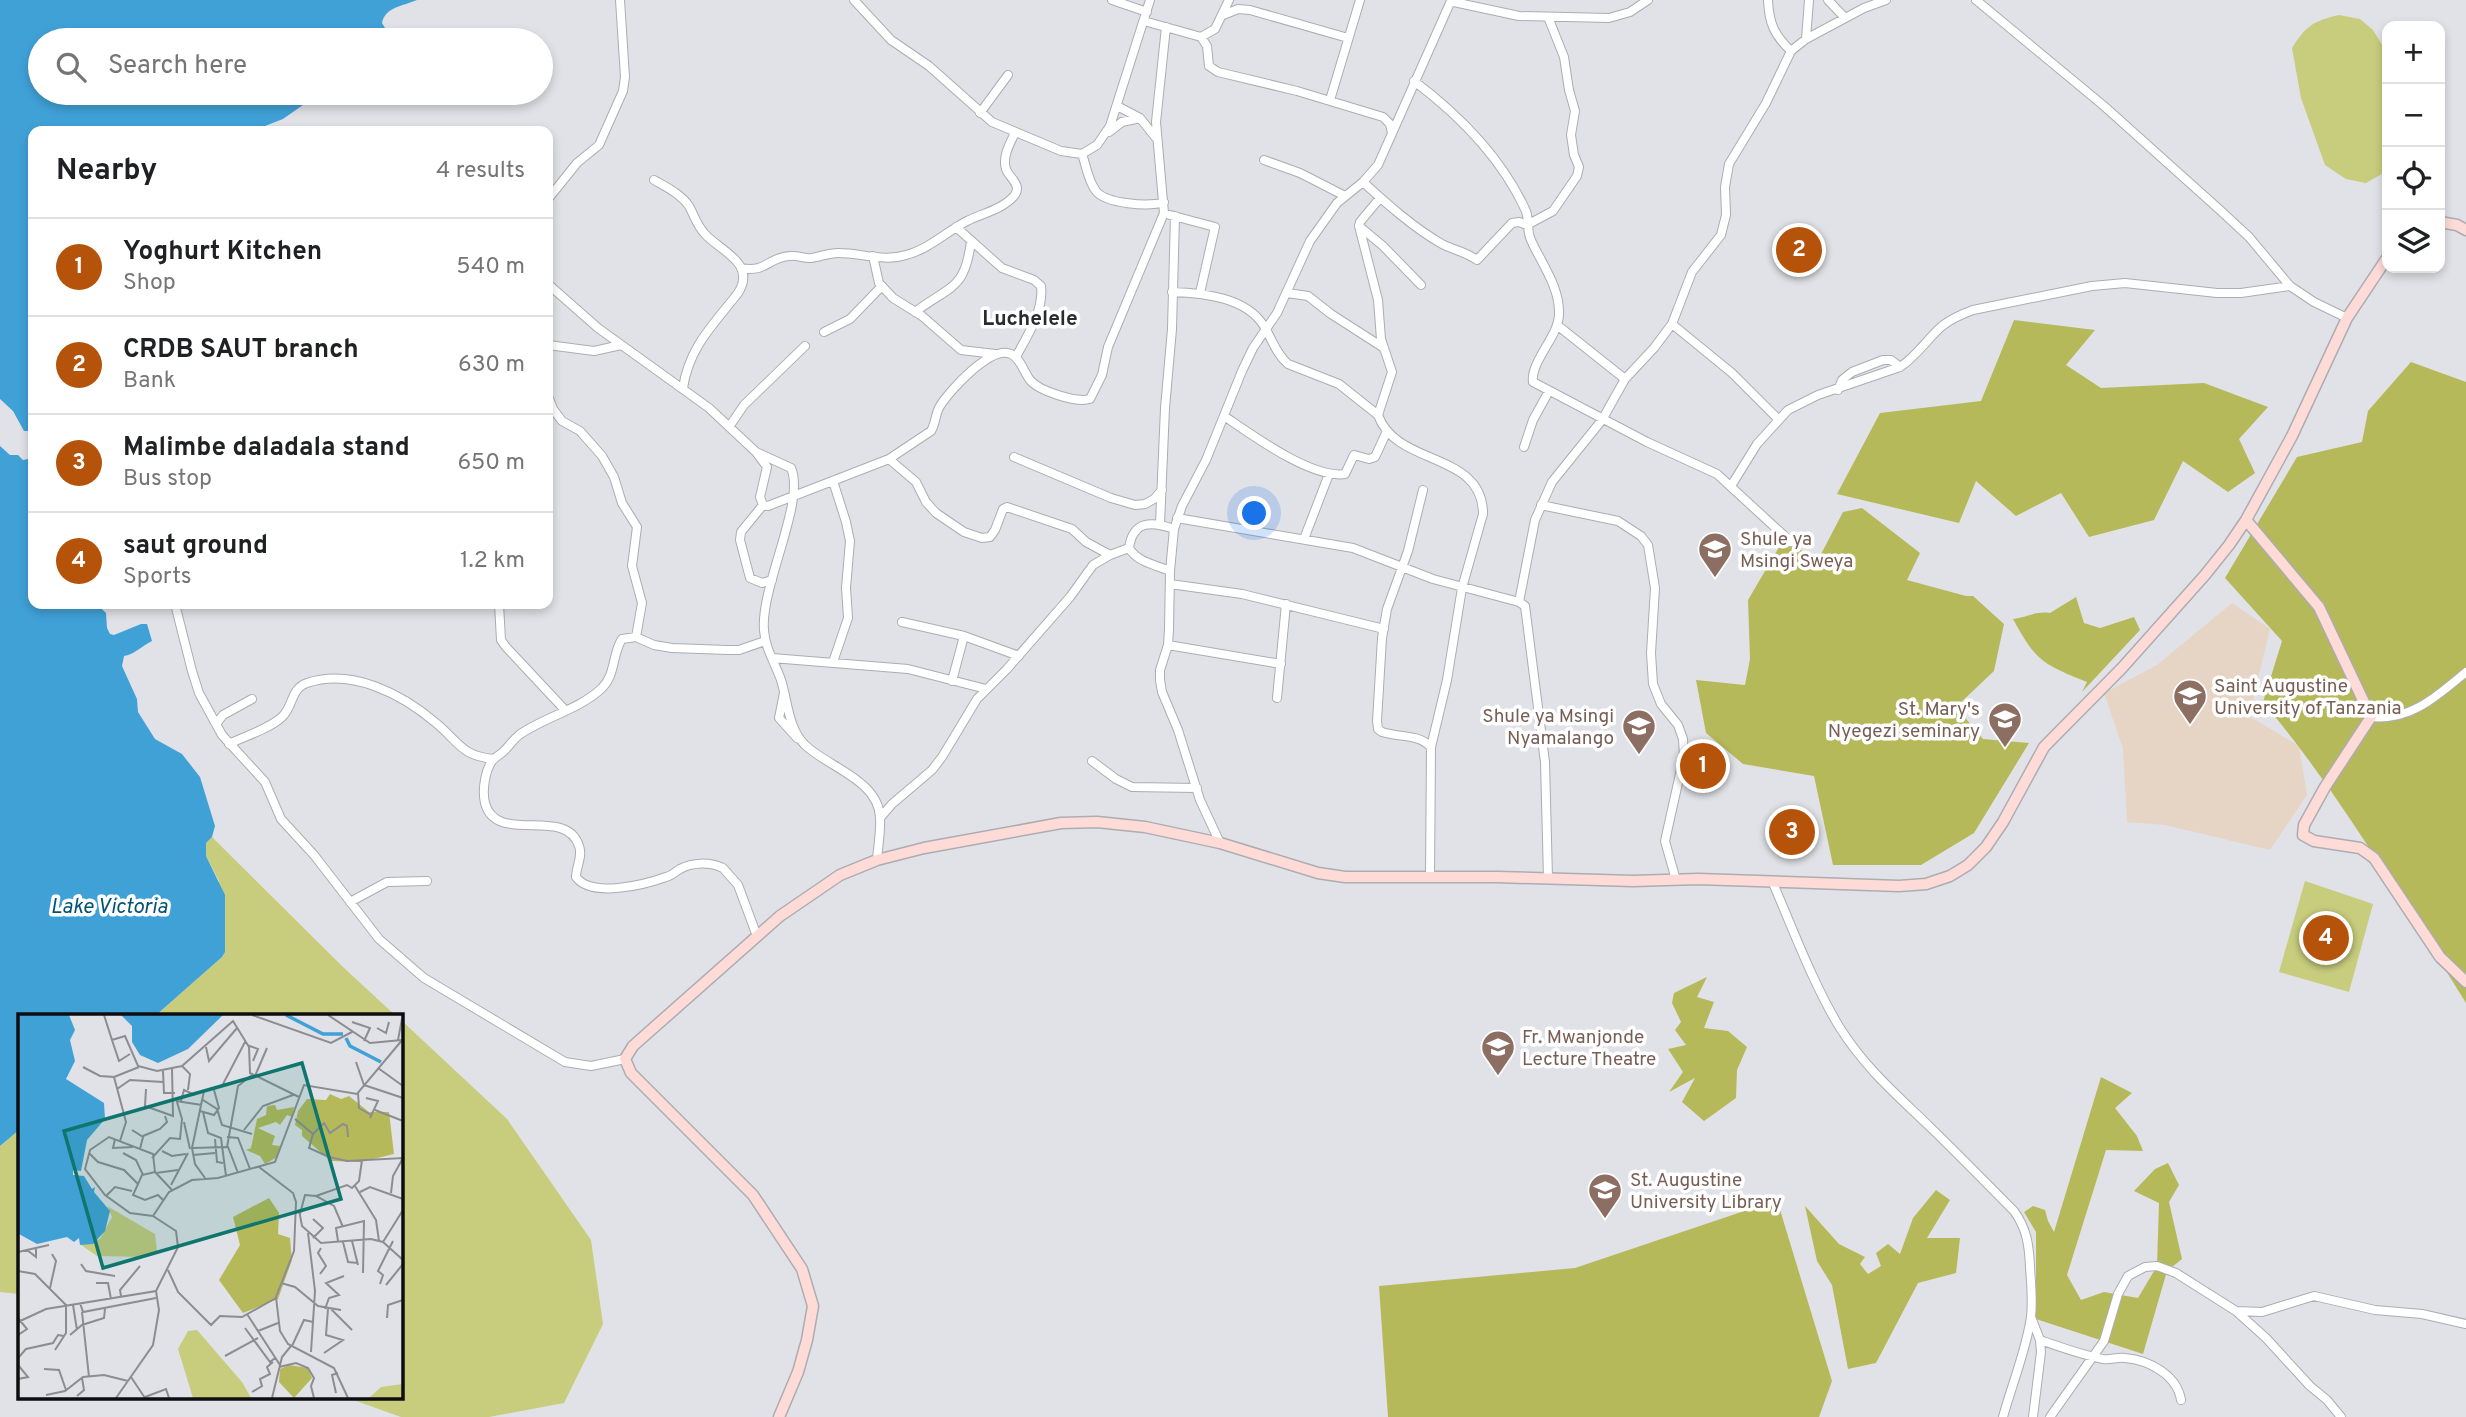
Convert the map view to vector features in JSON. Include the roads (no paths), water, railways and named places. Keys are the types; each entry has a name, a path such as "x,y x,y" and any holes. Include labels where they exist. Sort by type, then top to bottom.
{"main road":[{"path":"2445,223 2466,230"},
{"path":"779,1417 798,1372 813,1306 802,1269 753,1195 631,1073 625,1059 634,1046 780,916 841,875 877,860 1003,833 1080,822 1145,827 1220,843 1331,876 1772,881 1899,886 1926,884 1950,876 1986,847 2003,822 2043,747 2122,668 2205,575 2246,520 2292,436 2347,318 2382,266"},
{"path":"2246,520 2319,607 2371,717 2325,787 2304,825 2303,835 2314,841 2360,848 2374,858 2440,957 2466,982"}],"street":[{"path":"553,193 576,163 602,141 609,118 623,91 625,77 620,0"},
{"path":"854,0 891,40 929,66 980,113 1015,133 1061,151 1082,154 1097,145 1122,122 1140,118"},
{"path":"1112,0 1147,12"},
{"path":"1104,136 1150,0"},
{"path":"1201,37 1214,29 1229,0"},
{"path":"1355,0 1355,16"},
{"path":"1330,100 1360,0"},
{"path":"1220,843 1206,814 1178,730 1162,692 1160,670 1168,645 1170,571 1177,518 1206,460 1247,359 1267,331 1310,241 1331,210 1378,165 1449,1 1519,16 1548,17 1620,16 1648,0"},
{"path":"1768,0 1772,28 1791,51"},
{"path":"1806,39 1809,0"},
{"path":"1828,0 1845,18"},
{"path":"1519,602 1530,542 1541,505 1556,474 1602,420 1625,379 1672,324 1692,272 1721,235 1726,215 1725,187 1729,164 1766,103 1791,51 1806,39 1845,18 1886,0"},
{"path":"1977,0 2104,106 2221,211 2249,237 2290,286 2314,302 2347,318"},
{"path":"1223,15 1238,9 1250,10 1348,38"},
{"path":"1363,182 1436,240 1477,260 1508,226 1515,222 1527,225 1553,211 1579,173 1571,135 1575,110 1567,83 1564,57 1548,17"},
{"path":"1144,21 1201,37 1206,42 1209,66 1218,72 1330,100 1386,118 1392,133"},
{"path":"873,257 881,287 961,350 1009,353 1016,357 1036,386 1081,401 1090,399 1102,375 1108,347 1164,213 1157,111 1166,27"},
{"path":"980,113 1008,75"},
{"path":"1414,82 1462,120 1482,144 1527,212 1529,236 1554,288 1559,306 1558,325 1532,378 1533,382 1602,420 1717,474 1791,542"},
{"path":"1116,106 1140,118 1157,140"},
{"path":"741,268 759,269 787,256 810,258 834,253 887,258 908,255 926,247 956,227 1009,201 1015,195 1016,183 1006,169 1005,162 1008,145 1015,133"},
{"path":"1082,154 1096,192 1104,197 1139,205 1164,202"},
{"path":"1264,159 1309,177 1345,196"},
{"path":"654,180 684,200 705,235 726,250 741,268 743,275 741,287 695,348 683,388"},
{"path":"1378,415 1392,372 1379,330 1378,300 1359,226 1380,198"},
{"path":"1164,213 1215,227 1200,293"},
{"path":"1160,524 1165,408 1172,329 1175,216"},
{"path":"1359,226 1384,246 1421,285"},
{"path":"956,227 1002,268 1034,280 1041,286 1034,324 1016,357"},
{"path":"915,312 956,285 962,278 971,240"},
{"path":"1731,486 1757,444 1778,419 1801,402 1900,367 1916,354 1940,327 1955,317 2000,303 2092,286 2125,283 2217,293 2290,286"},
{"path":"824,332 850,319 881,287"},
{"path":"553,288 598,328 683,388 755,452 767,467 760,497 763,505"},
{"path":"1172,292 1200,293 1238,305 1257,318 1288,364 1339,384 1378,415 1387,431 1406,446 1450,465 1471,480 1479,490 1483,514 1462,588 1447,680 1431,747 1430,878"},
{"path":"1287,293 1308,296 1384,348"},
{"path":"1672,324 1732,373 1778,419"},
{"path":"1558,325 1625,379"},
{"path":"553,346 594,351 621,345"},
{"path":"729,427 744,404 805,346"},
{"path":"763,505 768,506 888,459 931,431 938,408 967,374 995,354"},
{"path":"1838,390 1846,376 1887,359 1900,367"},
{"path":"1868,367 1887,372"},
{"path":"1524,447 1533,420 1549,391"},
{"path":"553,410 562,421 580,431 602,456 614,477 622,503 637,527 632,566 642,603 636,637"},
{"path":"1224,416 1288,457 1329,474 1345,474 1354,455 1375,457 1387,431"},
{"path":"755,452 791,468 794,475 793,495 763,615 765,641 784,693 779,718 803,743 863,786 873,799 880,818 877,860"},
{"path":"1014,457 1111,498 1135,505 1145,504 1162,490"},
{"path":"888,459 916,482 930,508 964,532 982,538 990,537 1003,509 1007,507 1072,529 1086,542 1110,555"},
{"path":"1717,474 1740,471"},
{"path":"1304,539 1329,474"},
{"path":"833,481 849,541 846,588 848,618 833,662"},
{"path":"1423,490 1402,569 1387,609 1379,681 1378,729 1389,734 1416,737 1431,747"},
{"path":"763,505 744,528 740,540 750,578 762,583 772,580"},
{"path":"1541,505 1618,521 1648,544 1655,588 1651,653 1653,684 1661,704 1678,725 1683,740 1684,756 1665,841 1676,880"},
{"path":"1177,518 1353,548 1402,569 1519,602 1525,606 1545,762 1548,878"},
{"path":"1170,571 1140,560 1129,548 1134,533 1142,526 1160,524 1174,529"},
{"path":"880,818 942,757 977,699 1019,656 1070,597 1093,565 1129,548"},
{"path":"1170,584 1222,590 1384,629"},
{"path":"1277,698 1286,604"},
{"path":"176,609 191,671 216,724 229,744 265,782 278,815 314,855 384,945 415,971 555,1057 575,1065 591,1066 625,1059"},
{"path":"499,609 501,640 565,710"},
{"path":"902,622 964,636 1019,656"},
{"path":"952,681 964,636"},
{"path":"757,936 735,879 723,868 716,865 687,866 666,877 597,888 581,883 576,877 580,849 576,839 569,833 548,825 504,823 491,814 484,799 487,771 494,760 519,735 590,697 603,687 612,671 620,642 626,638 636,637 654,645 671,648 739,650 765,641"},
{"path":"1168,645 1281,664"},
{"path":"772,658 908,668 986,689"},
{"path":"2371,717 2399,717 2415,710 2466,672"},
{"path":"229,744 281,718 301,685 340,680 385,690 436,722 467,753 477,758 494,760"},
{"path":"216,724 223,715 252,699"},
{"path":"551,718 553,699"},
{"path":"1092,761 1132,787 1197,788"},
{"path":"350,902 387,883 427,881"},
{"path":"1772,881 1828,1005 1865,1063 2014,1211 2023,1224 2030,1257 2031,1316 2003,1417"},
{"path":"2050,1417 2104,1341 2118,1294 2128,1276 2145,1267 2157,1266 2176,1273 2236,1311 2266,1338 2341,1417"},
{"path":"2236,1311 2262,1312 2314,1296 2375,1310 2422,1314 2466,1324"},
{"path":"2031,1316 2040,1340 2033,1417"},
{"path":"2040,1340 2105,1359 2133,1359 2149,1364 2173,1380 2180,1391 2181,1400"}],"water":[{"path":"0,0 417,0 387,13 382,23 385,28 28,28 28,105 303,105 283,119 265,126 28,126 28,431 24,431 13,411 0,399"},
{"name":"Lake Victoria","path":"0,446 10,455 28,459 28,609 102,609 106,613 107,628 110,634 114,635 147,624 152,641 124,656 122,666 137,699 138,712 155,739 182,754 200,777 215,826 212,837 206,843 206,856 225,895 225,952 157,1014 18,1014 18,1131 0,1146"}],"place":[{"name":"CRDB SAUT branch","path":"1799,250"},
{"name":"Shule ya Msingi Sweya","path":"1715,579"},
{"name":"Saint Augustine University of Tanzania","path":"2190,726"},
{"name":"St. Mary's Nyegezi seminary","path":"2005,749"},
{"name":"Shule ya Msingi Nyamalango","path":"1639,756"},
{"name":"Yoghurt Kitchen","path":"1703,766"},
{"name":"Malimbe daladala stand","path":"1792,832"},
{"name":"saut ground","path":"2326,938"},
{"name":"Fr. Mwanjonde Lecture Theatre","path":"1498,1077"},
{"name":"St. Augustine University Library","path":"1605,1220"}],"district":[{"name":"Luchelele","path":"1030,318"}]}
